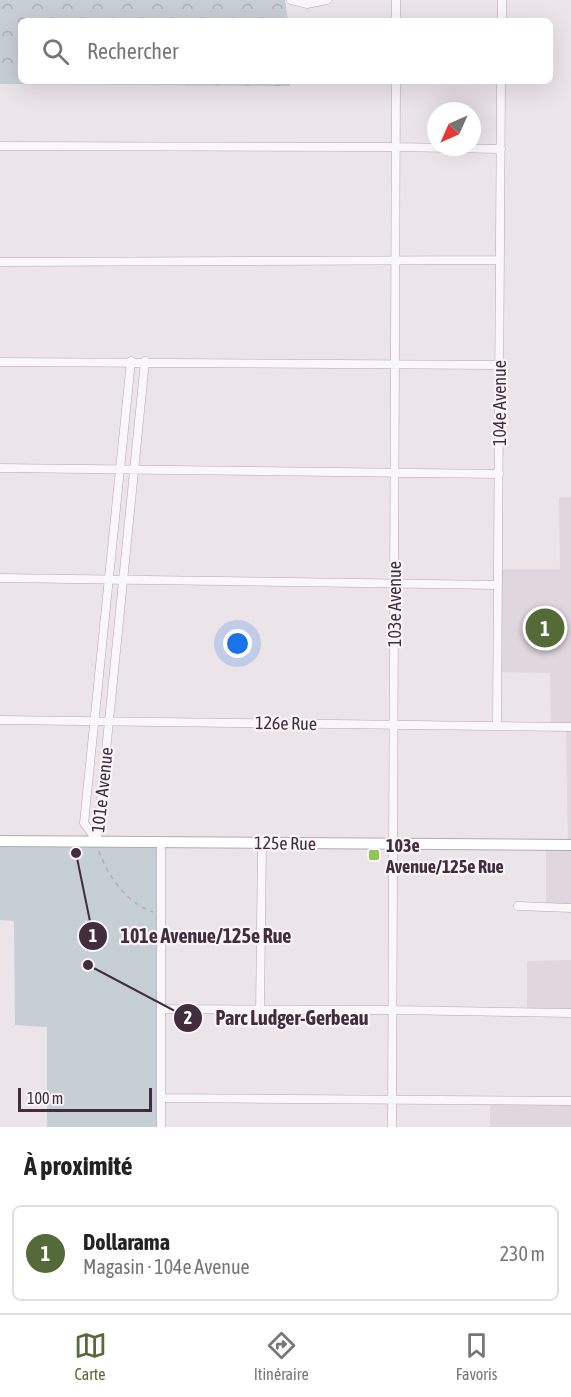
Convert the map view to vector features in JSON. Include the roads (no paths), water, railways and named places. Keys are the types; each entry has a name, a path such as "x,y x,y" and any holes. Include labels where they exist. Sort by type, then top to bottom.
{"main road":[{"name":"125e Rue","path":"0,841 571,845"}],"street":[{"path":"291,0 307,4 327,0"},
{"path":"396,0 396,18"},
{"path":"502,0 502,18"},
{"name":"103e Avenue","path":"392,1127 396,84"},
{"name":"104e Avenue","path":"497,726 501,84"},
{"path":"0,146 501,149"},
{"path":"0,262 500,260"},
{"path":"0,362 500,365"},
{"name":"101e Avenue","path":"97,841 84,823 132,362"},
{"name":"101e Avenue","path":"97,841 145,362"},
{"path":"0,468 499,474"},
{"path":"0,578 498,585"},
{"name":"126e Rue","path":"0,720 571,727"},
{"path":"160,1127 161,841"},
{"path":"260,1010 262,843"},
{"path":"518,906 571,908"},
{"path":"161,1010 571,1013"},
{"path":"161,1098 571,1101"}],"place":[{"name":"Dollarama","path":"545,628"},
{"name":"101e Avenue/125e Rue","path":"76,853"},
{"name":"103e Avenue/125e Rue","path":"374,855"},
{"name":"Parc Ludger-Gerbeau","path":"88,965"}]}
